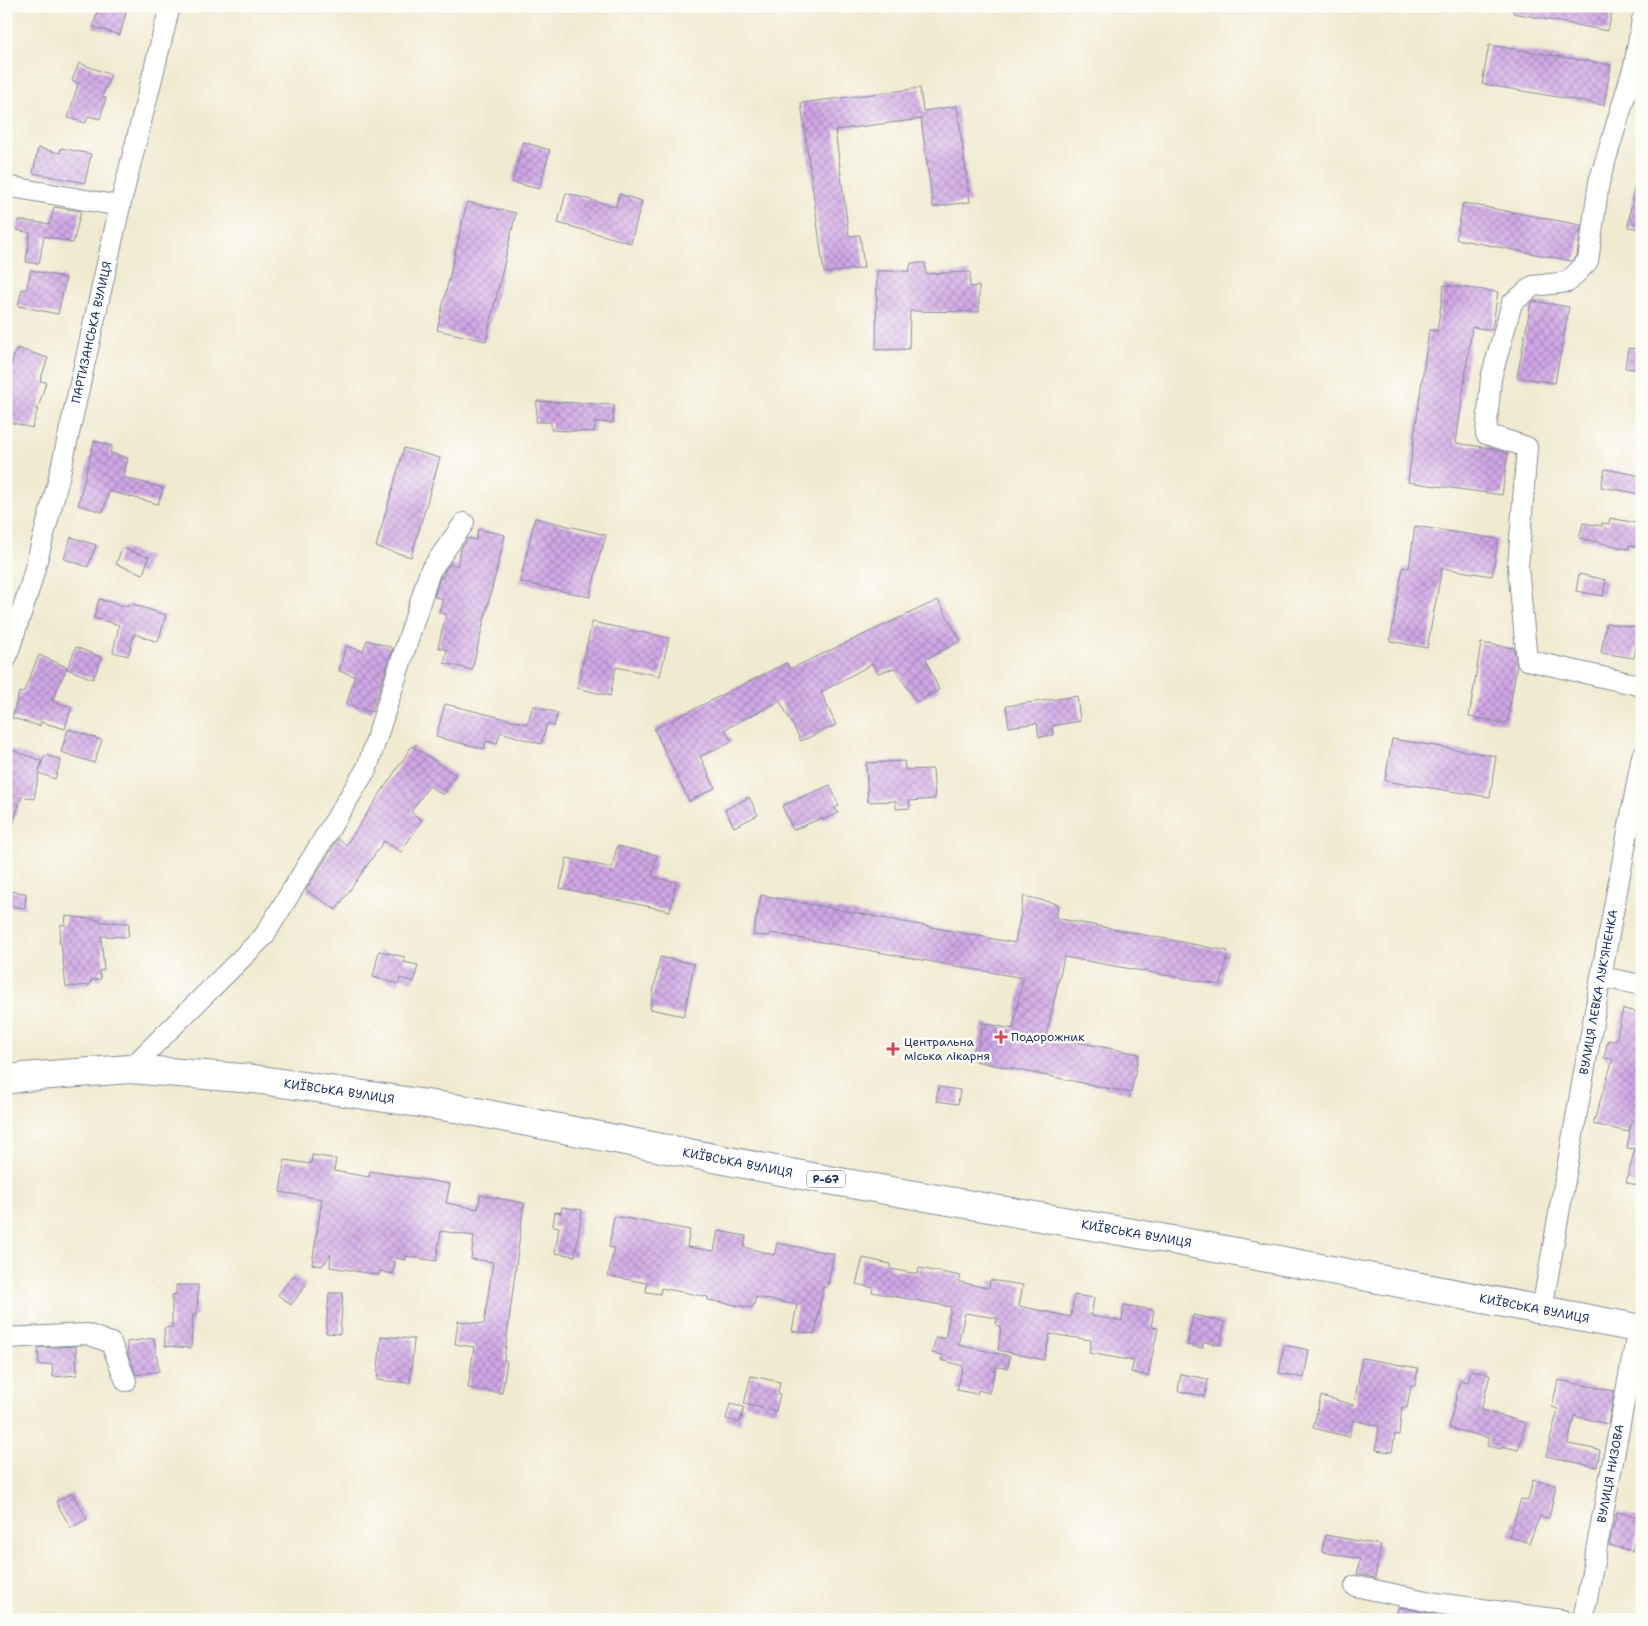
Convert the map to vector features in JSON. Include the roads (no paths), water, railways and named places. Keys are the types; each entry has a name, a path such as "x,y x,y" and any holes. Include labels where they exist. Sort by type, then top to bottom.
{"main road":[{"name":"КИЇВСЬКА ВУЛИЦЯ","path":"6,1080 24,1077 130,1070 254,1079 461,1109 817,1178 1178,1241 1640,1328"}],"street":[{"name":"ПАРТИЗАНСЬКА ВУЛИЦЯ","path":"6,659 31,583 58,482 120,206 170,6"},
{"path":"1642,20 1634,66 1599,182 1588,261 1568,282 1533,286 1512,303 1491,378 1486,434 1527,447 1518,566 1527,660 1642,686"},
{"path":"6,186 120,206"},
{"path":"130,1070 264,936 367,768 430,571 464,523"},
{"name":"ВУЛИЦЯ ЛЕВКА ЛУК'ЯНЕНКА","path":"1542,1309 1600,977 1642,756"},
{"path":"1600,977 1642,985"},
{"name":"ВУЛИЦЯ НИЗОВА","path":"1583,1620 1640,1328"},
{"path":"6,1338 87,1334 111,1343 126,1381"},
{"path":"1355,1586 1436,1603 1562,1620"}],"place":[{"name":"Подорожник","path":"1001,1037"},
{"name":"Центральна міська лікарня","path":"893,1049"}]}
